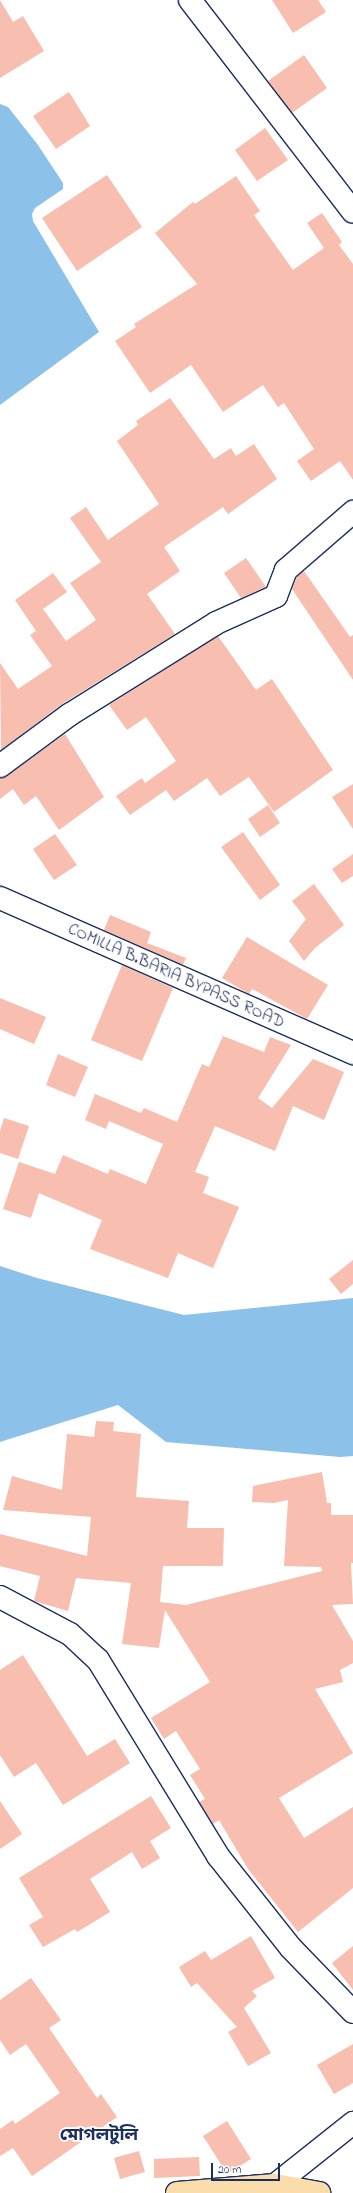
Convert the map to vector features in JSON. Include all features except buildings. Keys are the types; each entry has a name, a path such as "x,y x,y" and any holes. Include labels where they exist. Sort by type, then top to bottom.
{"highway":[{"path":"177,2193 275,2185 319,2193"}],"street":[{"path":"190,0 353,212"},
{"path":"0,766 69,715 216,623 276,596 286,570 353,512"},
{"name":"COMILLA B.BARIA BYPASS ROAD","path":"0,898 353,1053"},
{"path":"0,1597 70,1634 98,1660 218,1856 290,1948 353,2012"},
{"path":"275,2185 353,2122"}],"water":[{"path":"0,104 8,107 38,145 63,183 63,189 35,208 32,214 33,221 99,332 0,405"},
{"path":"0,1266 37,1278 184,1315 353,1298 353,1456 340,1457 166,1442 118,1405 0,1442"}],"district":[{"name":"মোগলটুলি","path":"99,2136"}]}
